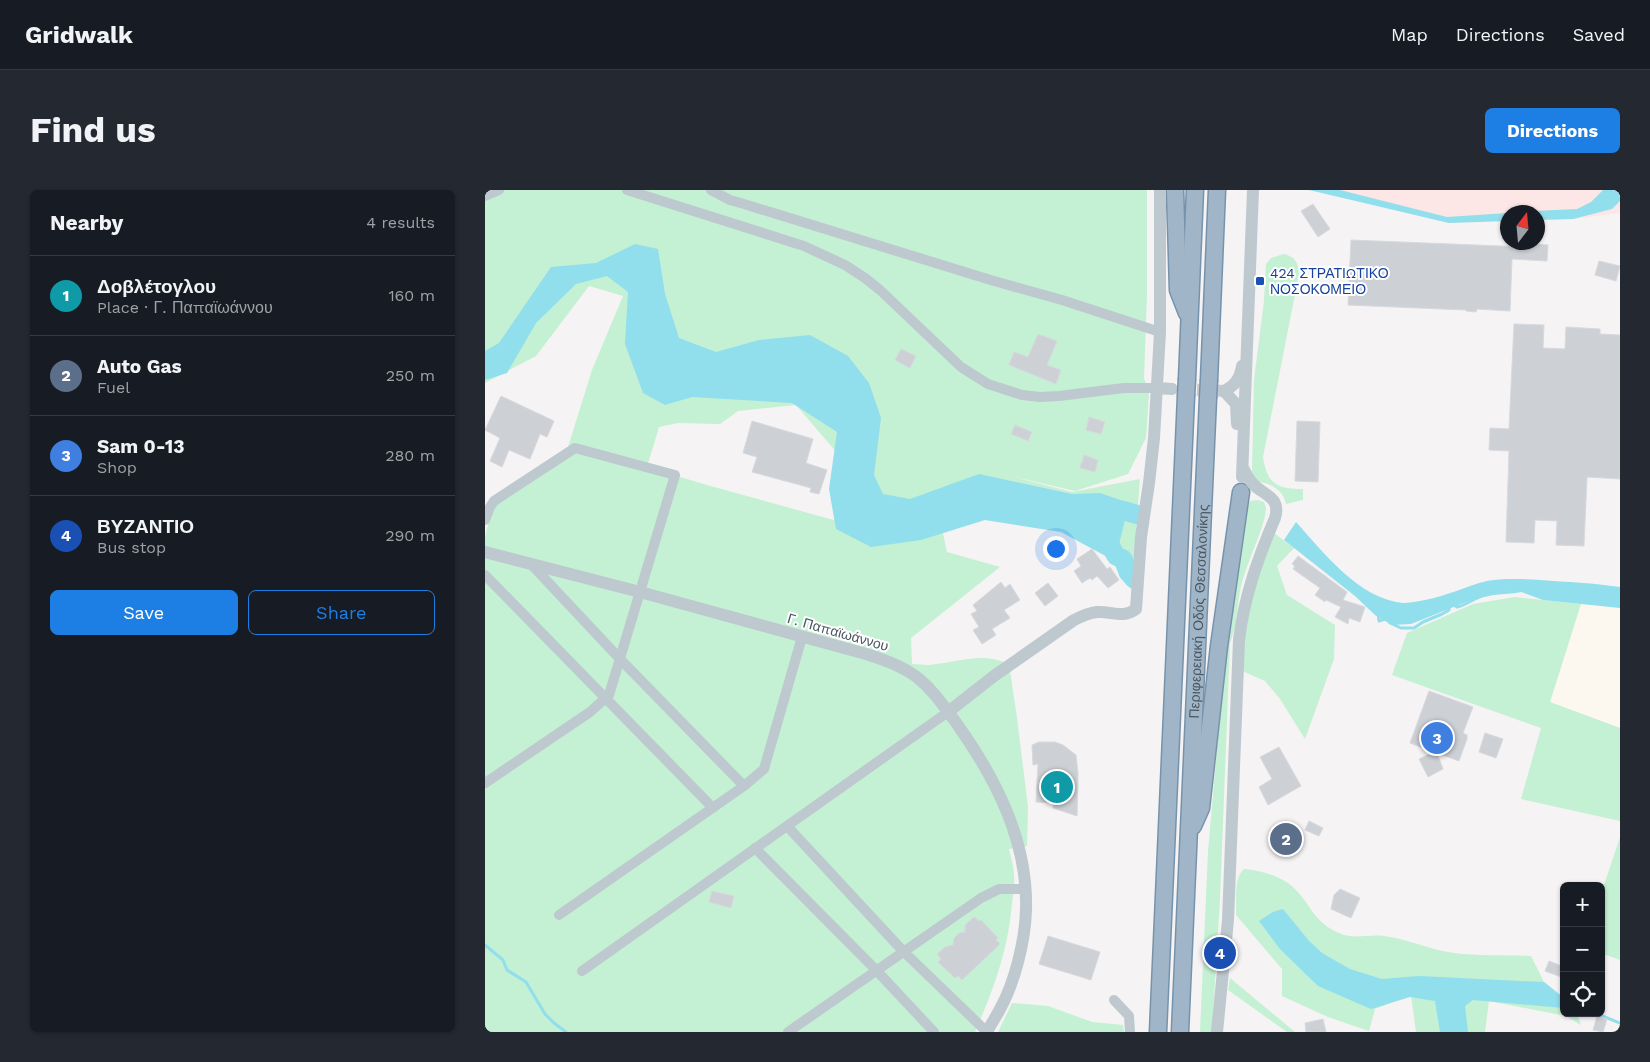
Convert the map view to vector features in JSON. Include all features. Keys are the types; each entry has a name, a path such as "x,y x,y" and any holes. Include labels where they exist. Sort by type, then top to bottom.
{"highway":[{"path":"1175,190 1177,290 1189,318"},
{"name":"Περιφερειακή Οδός Θεσσαλονίκης","path":"1158,1032 1179,392 1187,379 1195,190"},
{"name":"Περιφερειακή Οδός Θεσσαλονίκης","path":"1180,1032 1217,190"},
{"path":"1189,837 1201,808 1219,646 1241,492"}],"street":[{"path":"485,196 499,190"},
{"path":"627,190 804,246 845,265 880,290 961,367 988,384 1021,394 1039,397 1124,388 1157,388 1179,392"},
{"path":"711,190 737,202 994,281 1070,302 1159,332"},
{"path":"582,971 948,712 1009,665 1074,620 1086,614 1097,612 1130,614 1136,609 1141,536 1152,461 1157,388 1161,190"},
{"path":"1241,492 1253,190"},
{"path":"1249,296 1245,314 1240,375 1235,384 1225,391 1235,402 1237,408 1235,480 1237,489 1241,492 1264,492"},
{"path":"485,520 494,501 575,448 675,475 611,692 590,712 485,783"},
{"path":"1217,1032 1228,920 1236,675 1239,640 1244,606 1252,574 1277,510 1273,499 1252,483 1243,468"},
{"name":"Γ. Παπαϊωάννου","path":"485,552 641,592 867,654 900,666 927,687 948,712 983,763 1005,807 1018,844 1025,889 1024,930 1015,971 1000,1009 987,1032"},
{"path":"530,563 620,659 744,786"},
{"path":"485,575 713,808"},
{"path":"559,915 744,786 764,769 802,637"},
{"path":"787,826 903,951 987,1032"},
{"path":"755,848 876,970 934,1032"},
{"path":"788,1032 988,894 1006,888 1025,889"},
{"path":"1114,1000 1129,1016 1130,1032"}],"shaded area":[{"path":"1318,190 1620,190 1620,213 1573,219 1545,220 1545,205 1500,205 1500,221 1447,223"},
{"path":"1581,604 1620,608 1620,728 1550,702"}],"green space":[{"path":"485,190 1147,190 1147,294 1144,378 1149,393 1146,438 1128,474 1075,491 1006,475 1072,492 1140,479 1132,579 1112,560 1025,507 939,515 947,552 1000,567 911,638 912,664 930,665 981,658 999,660 1009,664 1028,807 1027,846 1009,849 1014,882 1010,921 1004,953 994,985 975,1032 485,1032 485,537 494,501 568,447 592,370 623,296 589,286 536,356 485,383","holes":["796,405 838,454 848,524 647,467 659,427 678,423 720,424 738,411"]},
{"path":"1284,254 1291,256 1295,261 1299,274 1263,457 1267,473 1275,483 1286,488 1303,489 1303,500 1286,504 1282,494 1276,488 1257,481 1252,471 1254,380 1264,301 1266,264 1271,258"},
{"path":"1258,500 1264,502 1266,508 1265,516 1241,586 1236,623 1230,643 1220,898 1212,1032 1200,1032 1208,852 1225,651 1247,503"},
{"path":"1274,533 1294,548 1277,566 1287,595 1335,625 1334,659 1305,739 1280,699 1265,681 1240,670 1252,587"},
{"path":"1515,597 1581,604 1550,702 1620,728 1620,821 1521,799 1541,728 1392,675 1407,633 1473,604"},
{"path":"1620,837 1620,960 1605,954 1605,882"},
{"path":"1244,869 1258,871 1285,881 1296,890 1324,924 1345,935 1384,936 1454,953 1531,956 1544,982 1560,995 1560,1015 1489,1001 1485,1032 1416,1032 1411,995 1375,1009 1369,1031 1328,1017 1282,996 1282,969 1236,915 1236,890"},
{"path":"1230,978 1295,1032 1287,1032 1228,990"},
{"path":"1012,1003 1048,1006 1092,1022 1123,1025 1124,1032 998,1032"},
{"path":"1568,1017 1578,1017 1581,1025"}],"water":[{"path":"1309,190 1340,190 1447,217 1500,213 1500,221 1449,223"},
{"path":"1603,190 1620,190 1620,201 1612,209 1573,219 1545,220 1545,211 1577,209 1591,202"},
{"path":"635,244 658,249 665,294 679,338 716,352 759,340 810,335 848,356 869,383 881,418 874,475 883,494 910,499 979,474 1072,494 1100,493 1129,503 1115,561 1061,532 985,520 921,540 871,547 836,529 829,489 837,432 792,403 692,397 665,405 643,393 625,344 628,292 607,276 576,284 536,323 507,373 485,380 485,351 499,343 551,267 596,263"},
{"path":"1296,522 1330,560 1357,584 1387,600 1403,603 1425,600 1487,581 1527,579 1620,587 1620,608 1543,600 1516,590 1486,594 1411,624 1392,625 1375,615 1355,596 1284,540"},
{"path":"1283,909 1309,941 1322,953 1350,969 1382,979 1419,976 1544,982 1560,995 1560,1008 1473,1000 1465,1006 1468,1032 1440,1032 1435,1001 1410,997 1371,1009 1318,986 1280,949 1259,921 1273,912"}],"building":[{"path":"1313,204 1330,229 1318,237 1301,211"},
{"path":"1351,240 1500,246 1500,250 1545,250 1545,245 1548,245 1547,261 1512,259 1510,311 1477,309 1476,312 1348,305"},
{"path":"1599,261 1620,266 1616,281 1595,275"},
{"path":"1514,324 1544,325 1543,348 1565,349 1566,327 1600,329 1600,334 1620,335 1620,479 1587,477 1584,546 1556,545 1557,521 1535,520 1534,543 1506,542 1509,451 1489,450 1490,428 1509,429"},
{"path":"1038,334 1057,341 1047,365 1061,370 1056,384 1009,365 1014,352 1028,357"},
{"path":"901,349 916,356 910,368 895,360"},
{"path":"501,396 554,421 547,437 540,434 530,459 509,450 502,467 490,461 500,438 485,430"},
{"path":"1089,417 1105,422 1101,434 1086,430"},
{"path":"752,421 813,439 806,463 827,470 819,494 810,492 811,488 752,472 757,457 743,453"},
{"path":"1297,421 1320,422 1318,482 1295,481"},
{"path":"1015,425 1032,432 1028,441 1011,434"},
{"path":"1084,455 1098,460 1095,472 1080,468"},
{"path":"1092,549 1107,569 1110,567 1119,580 1108,588 1097,576 1092,580 1090,578 1082,583 1074,571 1081,566 1077,559"},
{"path":"1298,556 1347,592 1343,600 1365,607 1360,622 1349,618 1348,624 1335,617 1341,607 1326,600 1325,602 1315,595 1320,588 1293,569 1295,566 1292,564"},
{"path":"1001,582 1005,588 1010,584 1020,600 1004,610 1010,618 992,629 996,635 982,644 973,630 979,627 971,614 977,611 973,605"},
{"path":"1048,583 1058,596 1045,606 1035,593"},
{"path":"1429,691 1473,707 1463,733 1467,735 1467,739 1459,761 1437,753 1443,769 1428,777 1419,759 1434,752 1410,743"},
{"path":"1485,733 1503,739 1496,758 1479,752"},
{"path":"1039,742 1055,742 1063,745 1076,755 1078,773 1077,816 1053,808 1053,803 1036,802 1038,764 1033,765 1032,745"},
{"path":"1279,747 1301,786 1268,805 1259,787 1272,779 1260,757"},
{"path":"1309,821 1323,828 1319,836 1305,830"},
{"path":"1294,828 1297,843 1285,846 1281,831"},
{"path":"1340,889 1360,898 1351,918 1331,909 1334,895"},
{"path":"712,891 734,896 731,908 709,902"},
{"path":"974,917 979,921 981,920 998,938 996,940 1000,944 962,980 958,976 955,978 938,962 941,959 937,954 945,947 953,945 954,938 959,933 965,932 965,925"},
{"path":"1048,936 1100,952 1091,980 1039,964"},
{"path":"1549,961 1560,965 1560,977 1545,971"},
{"path":"1597,1017 1607,1019 1603,1032 1593,1030"},
{"path":"1323,1019 1326,1032 1306,1032 1305,1023"}],"waterway":[{"path":"1111,526 1114,515 1121,510 1139,515"},
{"path":"1102,539 1110,545 1116,556 1123,559 1128,572 1134,579"},
{"path":"1453,604 1457,607 1482,596 1523,590"},
{"path":"1390,623 1401,628 1414,628 1449,610 1449,607"},
{"path":"1378,613 1379,621 1385,619"},
{"path":"485,945 503,960 507,970 526,982 545,1014 566,1032"},
{"path":"1605,1017 1620,1023"}],"tunnel":[{"path":"1179,389 1224,391"}],"place":[{"name":"424 ΣΤΡΑΤΙΩΤΙΚΟ ΝΟΣΟΚΟΜΕΙΟ","path":"1260,281"},
{"name":"Sam 0-13","path":"1437,738"},
{"name":"Δοβλέτογλου","path":"1057,787"},
{"name":"Auto Gas","path":"1286,839"},
{"name":"ΒΥΖΑΝΤΙΟ","path":"1220,953"}]}
